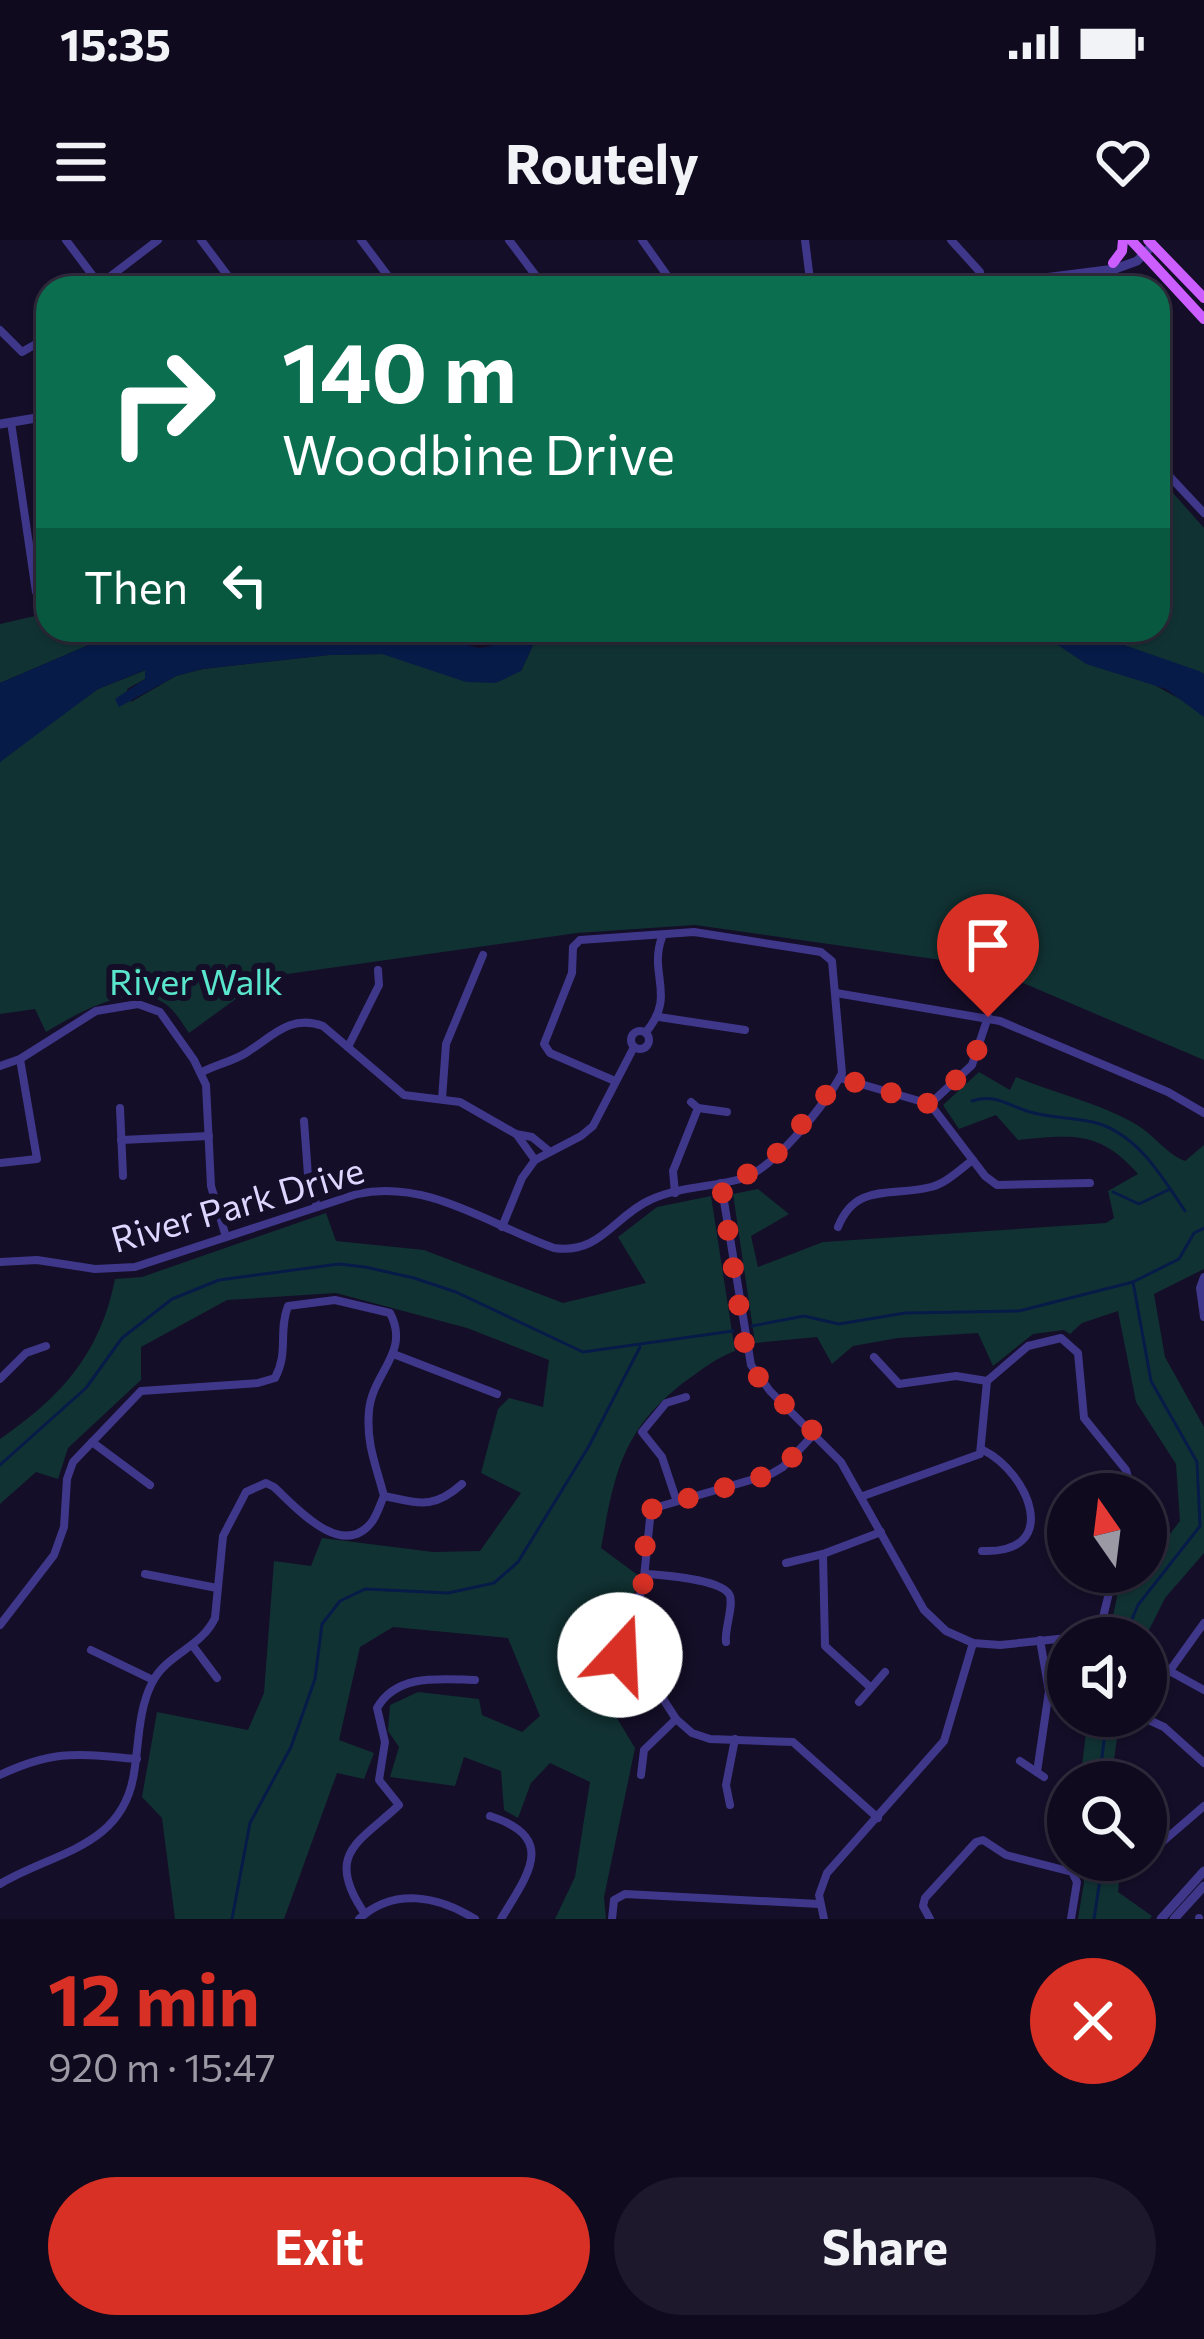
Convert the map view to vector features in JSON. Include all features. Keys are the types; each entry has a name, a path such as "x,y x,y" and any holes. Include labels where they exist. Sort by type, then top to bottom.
{"main road":[{"path":"1113,263 1127,240 1146,248 1204,298"},
{"path":"1146,248 1169,276"},
{"path":"1170,277 1204,319"}],"street":[{"path":"66,240 94,276"},
{"path":"111,276 158,240"},
{"path":"201,240 228,276"},
{"path":"361,240 388,276"},
{"path":"509,240 536,276"},
{"path":"642,240 668,276"},
{"path":"805,240 810,276"},
{"path":"951,240 981,276"},
{"path":"1048,276 1114,269 1146,248"},
{"path":"1100,269 1146,248"},
{"path":"0,330 22,352 36,344"},
{"path":"36,418 6,423 36,592"},
{"path":"1170,477 1204,513"},
{"path":"615,1081 550,1053 544,1044 572,973 573,947 585,939 662,938 694,932 821,952 832,961 840,1078 930,1104 997,1185 1090,1183"},
{"path":"502,1227 522,1178 535,1160 588,1131 634,1047 646,1047 650,1040 646,1032 659,1017 662,938"},
{"path":"442,1099 446,1044 483,955"},
{"path":"349,1047 379,986 378,970"},
{"path":"836,993 988,1017 1168,1092 1204,1113"},
{"path":"0,1066 20,1060 86,1015 138,1004 160,1012 202,1072 208,1096 211,1186 226,1238"},
{"path":"659,1017 745,1030"},
{"path":"930,1104 972,1065 988,1017"},
{"path":"202,1072 247,1052 294,1022 323,1026 404,1095 460,1102 516,1134 532,1137 548,1151"},
{"path":"0,1163 37,1159 20,1060"},
{"name":"River Park Drive","path":"0,1262 135,1267 372,1191 407,1191 441,1200 554,1248 580,1249 603,1238 645,1202 765,1168 840,1078"},
{"path":"675,1192 673,1171 694,1105 727,1112"},
{"path":"120,1108 123,1176"},
{"path":"304,1121 308,1175 317,1207"},
{"path":"516,1134 535,1160"},
{"path":"121,1140 209,1136"},
{"path":"838,1228 860,1198 934,1186 973,1160"},
{"path":"721,1183 746,1354 761,1382 842,1462 924,1610 946,1631 973,1643 1047,1640"},
{"path":"1204,1277 1200,1288 1204,1317"},
{"path":"0,1625 54,1556 64,1528 67,1478 73,1462 141,1391 275,1378 284,1360 282,1320 288,1306 335,1300 390,1313 398,1327 396,1355 382,1373 369,1406 368,1451 384,1496 370,1524 343,1534 320,1529 274,1487 266,1483 251,1488 226,1524 215,1618 206,1635 169,1661 153,1680 144,1702 132,1787 121,1813 98,1838 72,1854 0,1884"},
{"path":"874,1357 899,1384 956,1376 986,1381 1035,1342 1061,1338 1071,1344 1079,1359 1084,1418 1127,1473"},
{"path":"0,1379 4,1366 46,1346"},
{"path":"396,1355 497,1394"},
{"path":"983,1450 986,1381"},
{"path":"676,1499 662,1457 642,1432 666,1403 686,1397"},
{"path":"815,1433 771,1474 676,1499 658,1505 648,1515 645,1574 638,1605 620,1640 620,1655 656,1688 676,1719 700,1737 793,1742 878,1818"},
{"path":"92,1442 150,1485"},
{"path":"863,1496 983,1450"},
{"path":"982,1550 1022,1542 1032,1512 1027,1496 994,1456 983,1450"},
{"path":"384,1496 423,1504 445,1500 462,1484"},
{"path":"786,1563 881,1532"},
{"path":"823,1554 825,1646 870,1687"},
{"path":"145,1574 217,1588"},
{"path":"645,1574 685,1577 725,1591 730,1599 726,1642"},
{"path":"1171,1669 1204,1622"},
{"path":"1020,1761 1041,1774 1049,1691 1040,1640"},
{"path":"824,1919 819,1904 827,1874 944,1741 973,1643"},
{"path":"193,1646 217,1678"},
{"path":"91,1650 153,1680"},
{"path":"1167,1667 1204,1690"},
{"path":"859,1702 884,1672"},
{"path":"475,1919 426,1898 395,1900 362,1916 347,1877 356,1839 399,1804 379,1780 385,1742 377,1708 390,1692 417,1680 476,1680"},
{"path":"641,1775 644,1750 676,1719"},
{"path":"1167,1730 1204,1763"},
{"path":"730,1805 726,1785 736,1739"},
{"path":"0,1775 59,1753 136,1759"},
{"path":"1167,1837 1204,1806"},
{"path":"490,1816 522,1829 532,1848 532,1864 501,1919"},
{"path":"930,1919 923,1906 925,1898 983,1840 1006,1856 1072,1872 1077,1882 1071,1919"},
{"path":"1160,1919 1204,1871"},
{"path":"1174,1919 1204,1886"},
{"path":"611,1919 614,1900 625,1894 819,1904"}],"green space":[{"path":"1170,490 1204,528 1204,674 1115,642 1170,642"},
{"path":"36,616 36,642 96,642 0,683 0,624"},
{"name":"River Walk","path":"534,642 1077,642 1196,708 1204,716 1204,1060 983,966 695,925 577,933 266,977 189,1033 172,1009 151,997 103,1003 46,1032 35,1009 0,1014 0,762 98,689 146,670 145,679 127,689 131,702 176,676 203,669 329,655 382,654 521,671"},
{"path":"979,1072 1010,1090 1016,1077 1104,1109 1140,1127 1185,1161 1204,1145 1204,1269 1154,1294 1165,1357 1204,1427 1204,1553 1165,1598 1156,1617 1113,1617 1118,1593 1167,1593 1167,1538 1180,1521 1176,1464 1136,1402 1118,1311 1082,1323 1070,1334 1064,1330 1033,1334 993,1366 978,1333 853,1346 832,1364 817,1337 755,1343 733,1194 758,1189 789,1214 751,1236 758,1267 823,1242 1106,1223 1114,1218 1108,1191 1138,1174 1111,1149 1084,1139 1018,1140 996,1115 959,1129 943,1105"},
{"path":"711,1196 735,1351 665,1398 625,1454 601,1548 639,1576 627,1617 577,1617 562,1642 568,1672 609,1705 635,1748 604,1897 606,1919 555,1919 575,1877 590,1782 550,1763 531,1783 518,1818 504,1810 501,1771 464,1757 455,1786 390,1777 399,1747 388,1731 390,1705 418,1692 479,1699 482,1715 522,1732 540,1716 508,1638 393,1627 360,1647 339,1740 374,1753 364,1779 337,1773 284,1919 175,1919 162,1818 142,1797 157,1712 248,1730 264,1693 274,1561 311,1566 322,1538 433,1552 480,1551 521,1493 481,1473 498,1409 509,1398 543,1407 549,1360 467,1328 336,1293 227,1300 141,1347 141,1380 68,1448 58,1479 36,1472 0,1504 0,1439 42,1406 75,1371 99,1330 115,1279 142,1277 326,1213 336,1241 424,1250 563,1303 646,1283 618,1237 657,1207"},
{"path":"1085,1737 1117,1737 1114,1761 1083,1761"},
{"path":"1119,1881 1118,1892 1152,1916 1078,1919 1084,1882"}],"water":[{"path":"96,642 462,642 478,648 498,642 534,642 521,671 496,683 466,682 382,654 329,655 202,669 176,676 119,707 115,699 145,679 145,670 98,689 0,762 0,683"},
{"path":"1054,642 1115,642 1199,671 1204,674 1204,717 1166,689 1086,664"}],"waterway":[{"path":"972,1101 996,1100 1114,1130 1149,1160 1185,1211"},
{"path":"1113,1192 1139,1204 1170,1189"},
{"path":"752,1326 804,1316 839,1324 905,1313 1019,1311 1133,1282 1179,1259 1194,1233 1204,1228"},
{"path":"0,1465 86,1388 122,1338 172,1299 219,1280 339,1264 365,1267 456,1292 583,1352 733,1331"},
{"path":"1133,1282 1151,1381 1197,1462 1200,1526 1133,1617"},
{"path":"232,1919 250,1823 291,1747 315,1679 322,1624 340,1601 365,1589 448,1593 494,1583 518,1562 589,1446 640,1347"},
{"path":"1102,1761 1104,1737"},
{"path":"1094,1919 1100,1881"}],"route":[{"path":"620,1655 620,1640 643,1587 652,1509 771,1474 815,1433 761,1382 746,1354 721,1183 765,1168 840,1078 930,1104 972,1065 988,1017"}]}
